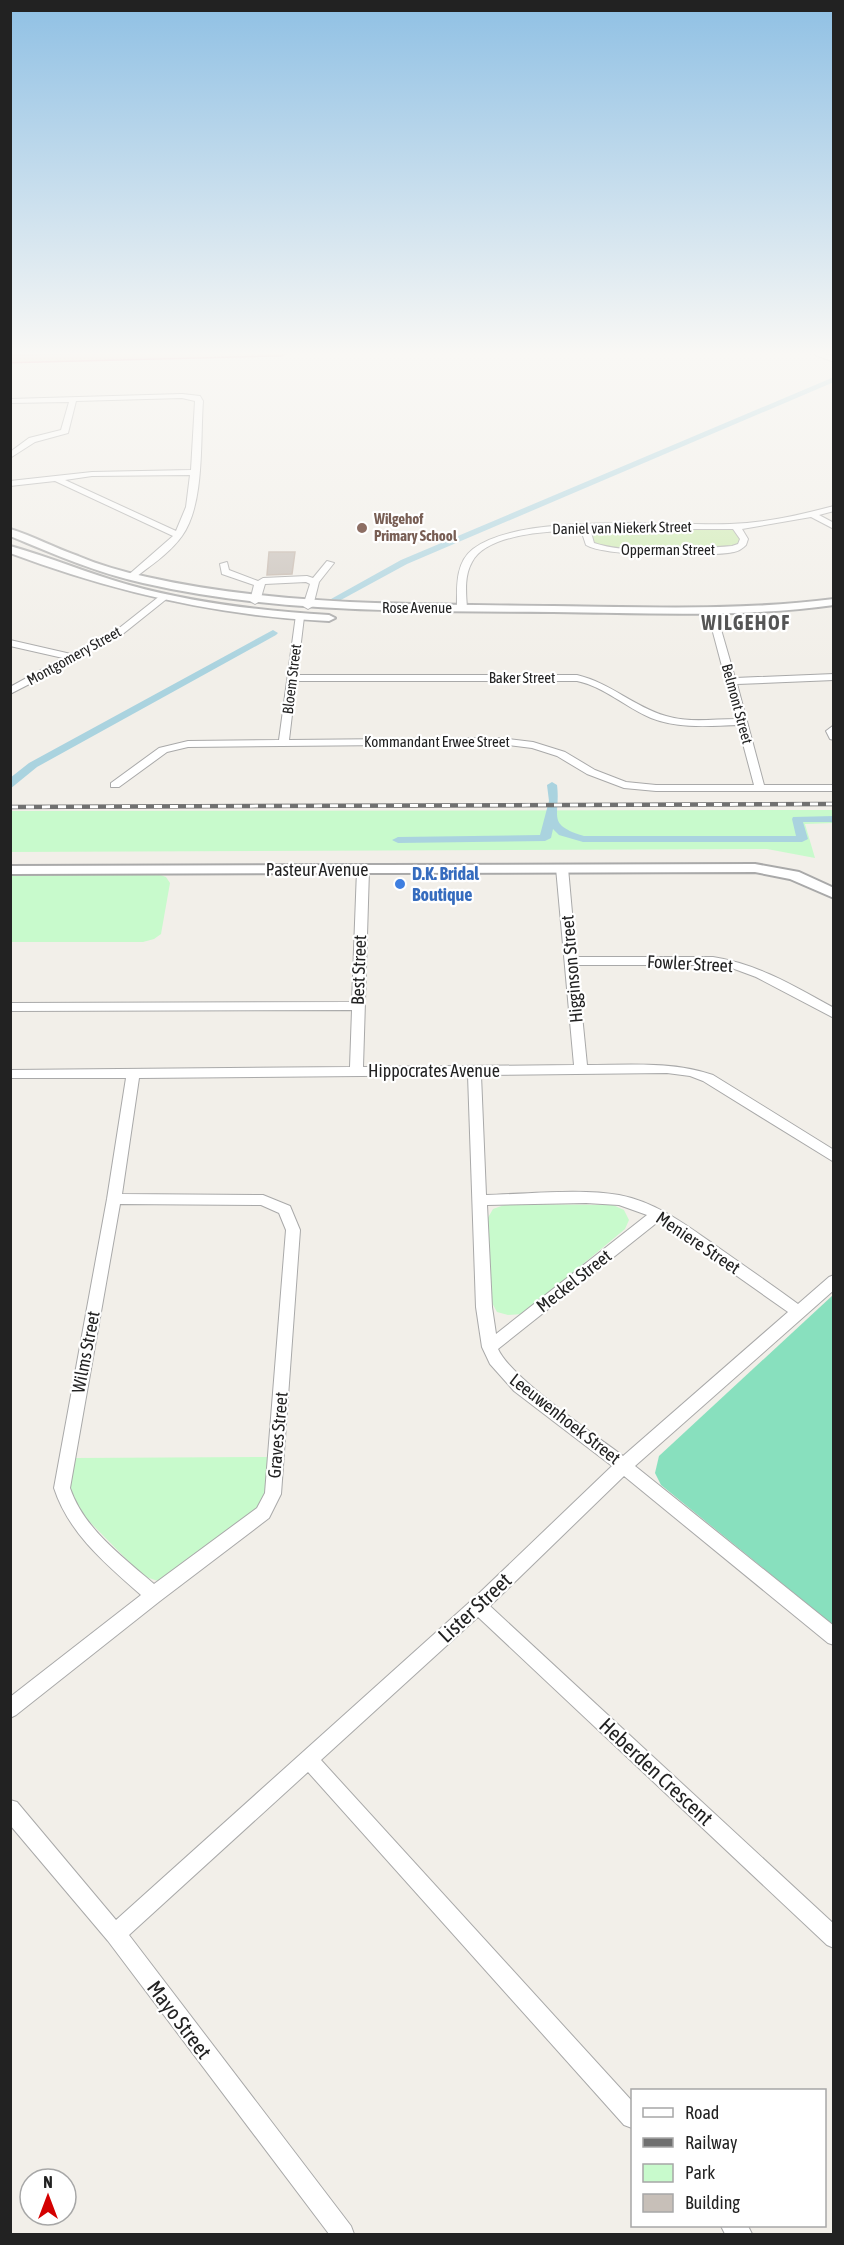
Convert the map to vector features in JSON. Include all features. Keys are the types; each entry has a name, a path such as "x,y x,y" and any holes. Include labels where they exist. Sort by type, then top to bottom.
{"street":[{"path":"109,584 125,575 178,535 190,506 195,457"},
{"path":"10,473 14,482 54,477 194,472"},
{"path":"54,477 178,535"},
{"name":"Daniel van Niekerk Street","path":"462,608 464,565 478,549 523,532 585,528 736,527 813,515 834,508"},
{"path":"813,515 834,527"},
{"name":"Opperman Street","path":"585,528 588,541 595,547 640,550 734,549 742,545 744,539 736,527"},
{"name":"Rose Avenue","path":"10,532 38,544 144,580 255,601 293,604 312,610 446,614 834,613"},
{"path":"10,541 38,544"},
{"name":"Rose Avenue","path":"10,549 55,567 109,584 178,601 294,617 312,610"},
{"path":"10,560 55,567"},
{"path":"312,610 315,582 330,563"},
{"path":"224,564 225,572 259,584"},
{"path":"255,601 259,584 263,581 307,579 315,582"},
{"path":"133,590 144,580"},
{"path":"160,596 166,585"},
{"path":"178,601 188,589"},
{"name":"Montgomery Street","path":"10,691 75,658 121,631 160,596"},
{"name":"Rose Avenue","path":"701,615 715,621 732,615 834,602"},
{"path":"293,604 294,617"},
{"name":"Rose Avenue","path":"446,614 462,608 476,613"},
{"name":"Bloem Street","path":"284,741 292,678 294,617"},
{"name":"Belmont Street","path":"715,621 760,788"},
{"path":"10,643 75,658"},
{"path":"731,681 834,677"},
{"name":"Baker Street","path":"292,678 577,678 601,685 663,719 683,723 742,722"},
{"path":"834,728 831,731 834,737"},
{"name":"Kommandant Erwee Street","path":"115,785 153,756 177,745 284,741 517,742 561,753 591,772 624,785 656,788 834,788"},
{"name":"Higginson Street","path":"562,868 581,1070"},
{"name":"Pasteur Avenue","path":"10,870 769,869 794,875 834,894"},
{"name":"Best Street","path":"356,1071 363,870"},
{"name":"Fowler Street","path":"572,961 734,964 779,983 834,1014"},
{"path":"10,1007 357,1006"},
{"name":"Hippocrates Avenue","path":"10,1074 667,1069 691,1072 708,1078 834,1157"},
{"name":"Leeuwenhoek Street","path":"474,1071 484,1307 490,1347 495,1360 520,1386 623,1466 834,1637"},
{"name":"Wilms Street","path":"133,1073 114,1199 62,1488 69,1509 78,1520 106,1552 154,1595"},
{"name":"Graves Street","path":"10,1709 154,1595 263,1513 273,1494 293,1230 285,1210 263,1200 114,1199"},
{"name":"Meniere Street","path":"478,1200 607,1199 632,1204 658,1214 800,1312"},
{"name":"Meckel Street","path":"490,1347 658,1214"},
{"name":"Lister Street","path":"115,1934 478,1606 623,1466 834,1281"},
{"name":"Heberden Crescent","path":"478,1606 834,1938"},
{"path":"309,1760 631,2115"},
{"name":"Mayo Street","path":"10,1809 115,1934 343,2235"}],"green space":[{"path":"730,528 743,540 738,546 731,548 606,547 594,543 592,532 600,529"},
{"path":"833,810 833,823 805,824 815,858 767,849 11,852 11,811"},
{"path":"155,873 166,877 170,883 161,934 154,939 143,942 11,942 10,875"},
{"path":"507,1204 613,1205 624,1210 629,1220 625,1229 523,1314 508,1315 497,1312 491,1301 486,1221 493,1209"},
{"path":"833,1295 833,1625 661,1485 655,1473 659,1456"},
{"path":"272,1457 270,1484 254,1516 158,1581 143,1576 81,1513 72,1497 70,1479 75,1458"}],"building":[{"path":"269,552 295,552 292,574 267,575"}],"waterway":[{"path":"336,599 404,562 651,457"},
{"path":"10,786 33,765 273,633"},
{"path":"550,817 554,801 552,785"},
{"path":"398,840 545,838 550,817"},
{"path":"550,817 552,823 563,833 583,839 802,839 797,819 834,819"}],"railway":[{"path":"10,807 834,804"}],"place":[{"name":"Wilgehof Primary School","path":"362,528"},
{"name":"D.K. Bridal Boutique","path":"400,884"}],"district":[{"name":"WILGEHOF","path":"746,623"}]}
